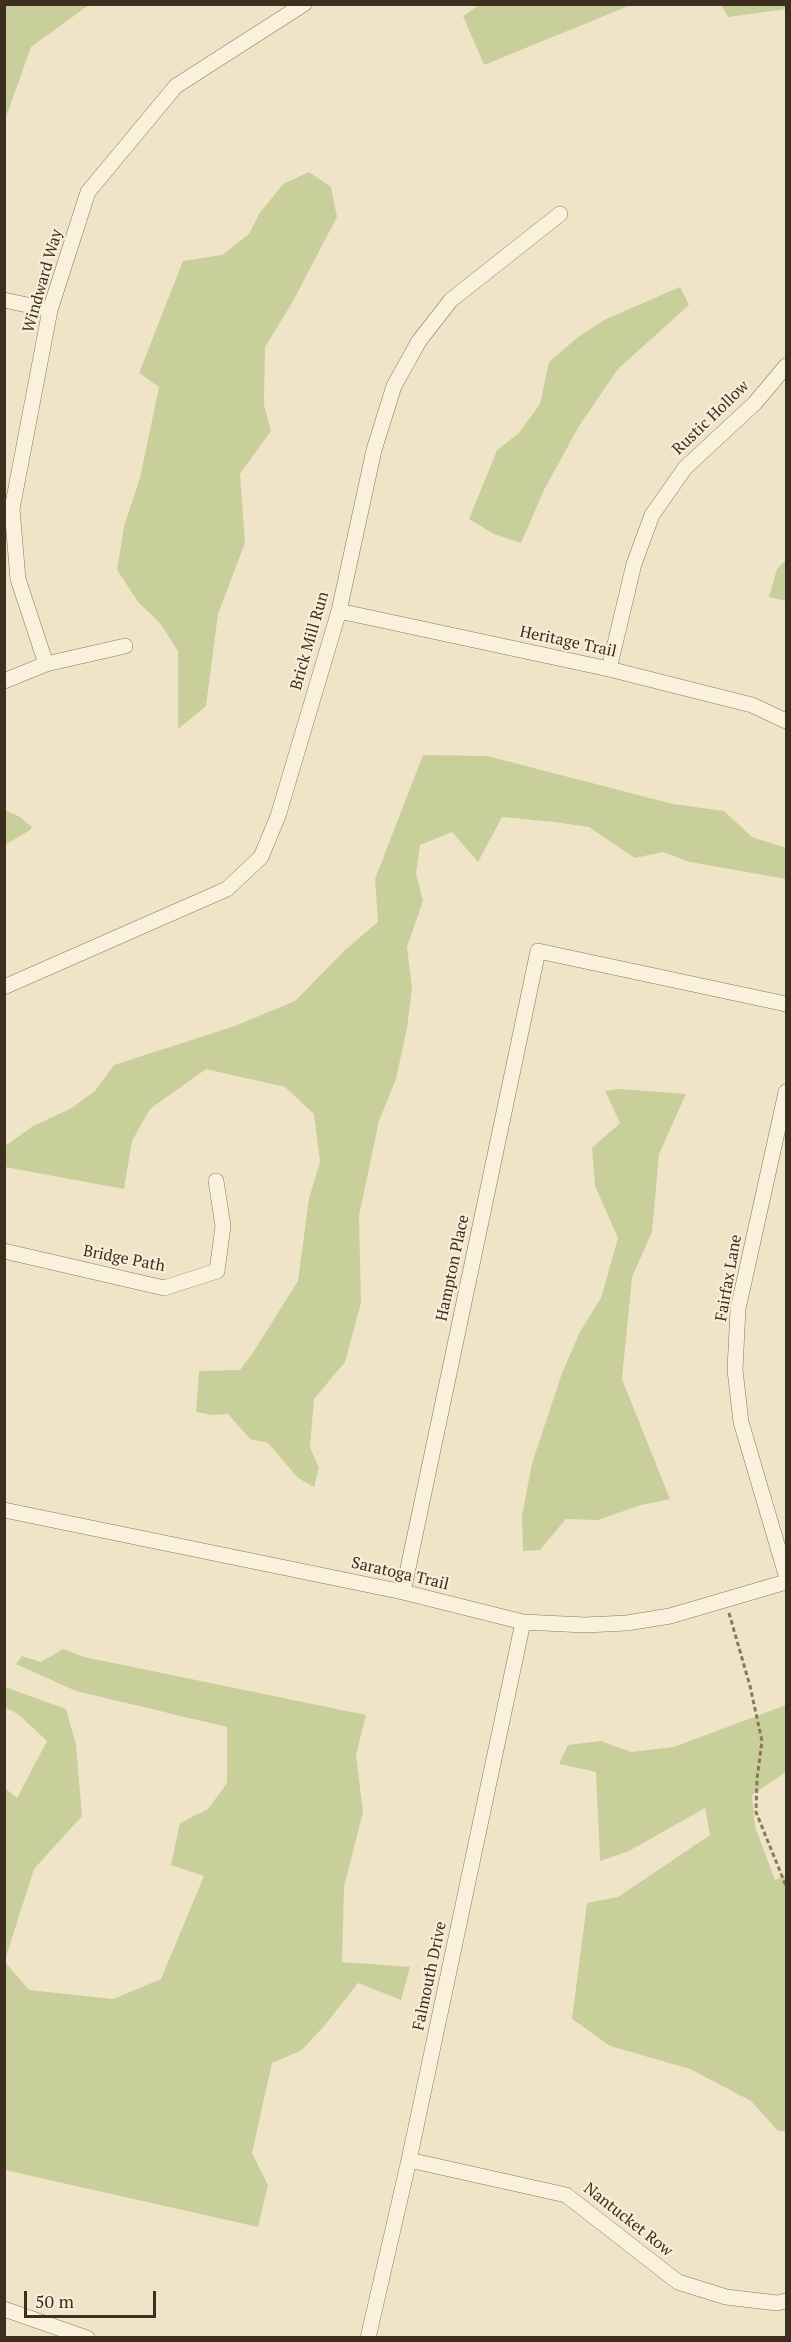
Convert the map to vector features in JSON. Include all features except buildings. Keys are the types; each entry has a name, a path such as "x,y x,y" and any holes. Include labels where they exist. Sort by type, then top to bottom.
{"street":[{"name":"Windward Way","path":"46,664 18,579 12,509 50,310 88,192 176,86 304,4"},
{"name":"Brick Mill Run","path":"4,987 227,889 261,857 278,816 339,611 374,450 394,386 419,341 451,300 560,214"},
{"path":"4,300 50,310"},
{"name":"Rustic Hollow","path":"609,669 634,564 652,514 685,468 755,403 786,366"},
{"name":"Heritage Trail","path":"339,611 609,669 752,705 786,721"},
{"path":"4,681 46,664 125,646"},
{"name":"Hampton Place","path":"404,1592 538,951 786,1004"},
{"name":"Fairfax Lane","path":"786,1092 738,1309 735,1370 741,1422 786,1575"},
{"name":"Bridge Path","path":"4,1251 164,1288 217,1271 224,1226 216,1181"},
{"name":"Saratoga Trail","path":"4,1510 404,1592 523,1622 585,1626 627,1623 670,1616 786,1582"},
{"name":"Falmouth Drive","path":"368,2337 409,2160 523,1622"},
{"name":"Nantucket Row","path":"409,2160 566,2195 678,2282 726,2297 777,2303 786,2301"},
{"path":"4,2309 87,2337"}],"path":[{"path":"726,1600 750,1686 762,1741 756,1812 786,1886"}],"green space":[{"path":"5,4 89,5 31,47 5,120"},
{"path":"479,5 631,5 484,65 463,16"},
{"path":"721,5 786,5 786,9 728,17"},
{"path":"309,172 331,187 337,217 292,303 265,347 264,405 271,431 240,474 245,543 218,614 206,706 178,729 178,651 160,623 139,603 117,570 124,526 140,478 159,387 139,373 183,261 222,255 249,234 259,214 283,184"},
{"path":"680,287 689,305 618,369 579,426 544,490 521,543 494,534 469,519 497,450 519,433 540,404 549,362 578,337 606,319"},
{"path":"786,560 786,601 769,597 777,569"},
{"path":"423,755 487,756 673,804 724,811 752,837 786,848 786,879 690,862 663,852 635,858 589,827 502,817 478,862 452,832 420,845 416,874 423,901 407,947 412,988 407,1028 396,1079 379,1121 359,1216 361,1303 345,1362 314,1399 310,1447 319,1468 314,1487 298,1478 268,1443 250,1439 228,1414 211,1415 196,1412 199,1371 240,1370 298,1281 309,1198 320,1162 314,1114 285,1087 206,1069 150,1109 132,1141 124,1189 5,1167 5,1146 33,1126 70,1109 95,1091 114,1065 235,1026 295,1001 344,951 378,922 375,879"},
{"path":"5,810 20,817 32,827 5,845"},
{"path":"619,1089 686,1094 659,1154 652,1232 632,1277 622,1379 670,1499 641,1505 598,1520 566,1519 540,1550 523,1551 522,1516 532,1463 562,1373 580,1332 601,1298 618,1238 595,1186 592,1148 620,1123 605,1091"},
{"path":"63,1649 84,1657 366,1715 356,1755 363,1812 344,1887 342,1962 410,1967 401,2000 358,1983 302,2050 272,2063 252,2153 268,2185 258,2227 5,2170 5,1962 29,1990 113,1999 161,1979 204,1876 171,1865 180,1823 208,1809 227,1783 227,1727 76,1691 16,1664 22,1656 41,1662"},
{"path":"5,1687 66,1709 76,1745 82,1816 34,1869 5,1960 5,1788 17,1798 47,1741 19,1715 5,1707"},
{"path":"786,1705 786,1772 752,1795 755,1827 775,1880 786,1875 786,2131 778,2131 751,2101 690,2069 610,2046 572,2019 587,1903 618,1897 710,1835 705,1808 629,1851 600,1861 596,1772 559,1764 568,1745 601,1741 631,1752 674,1747"}]}
